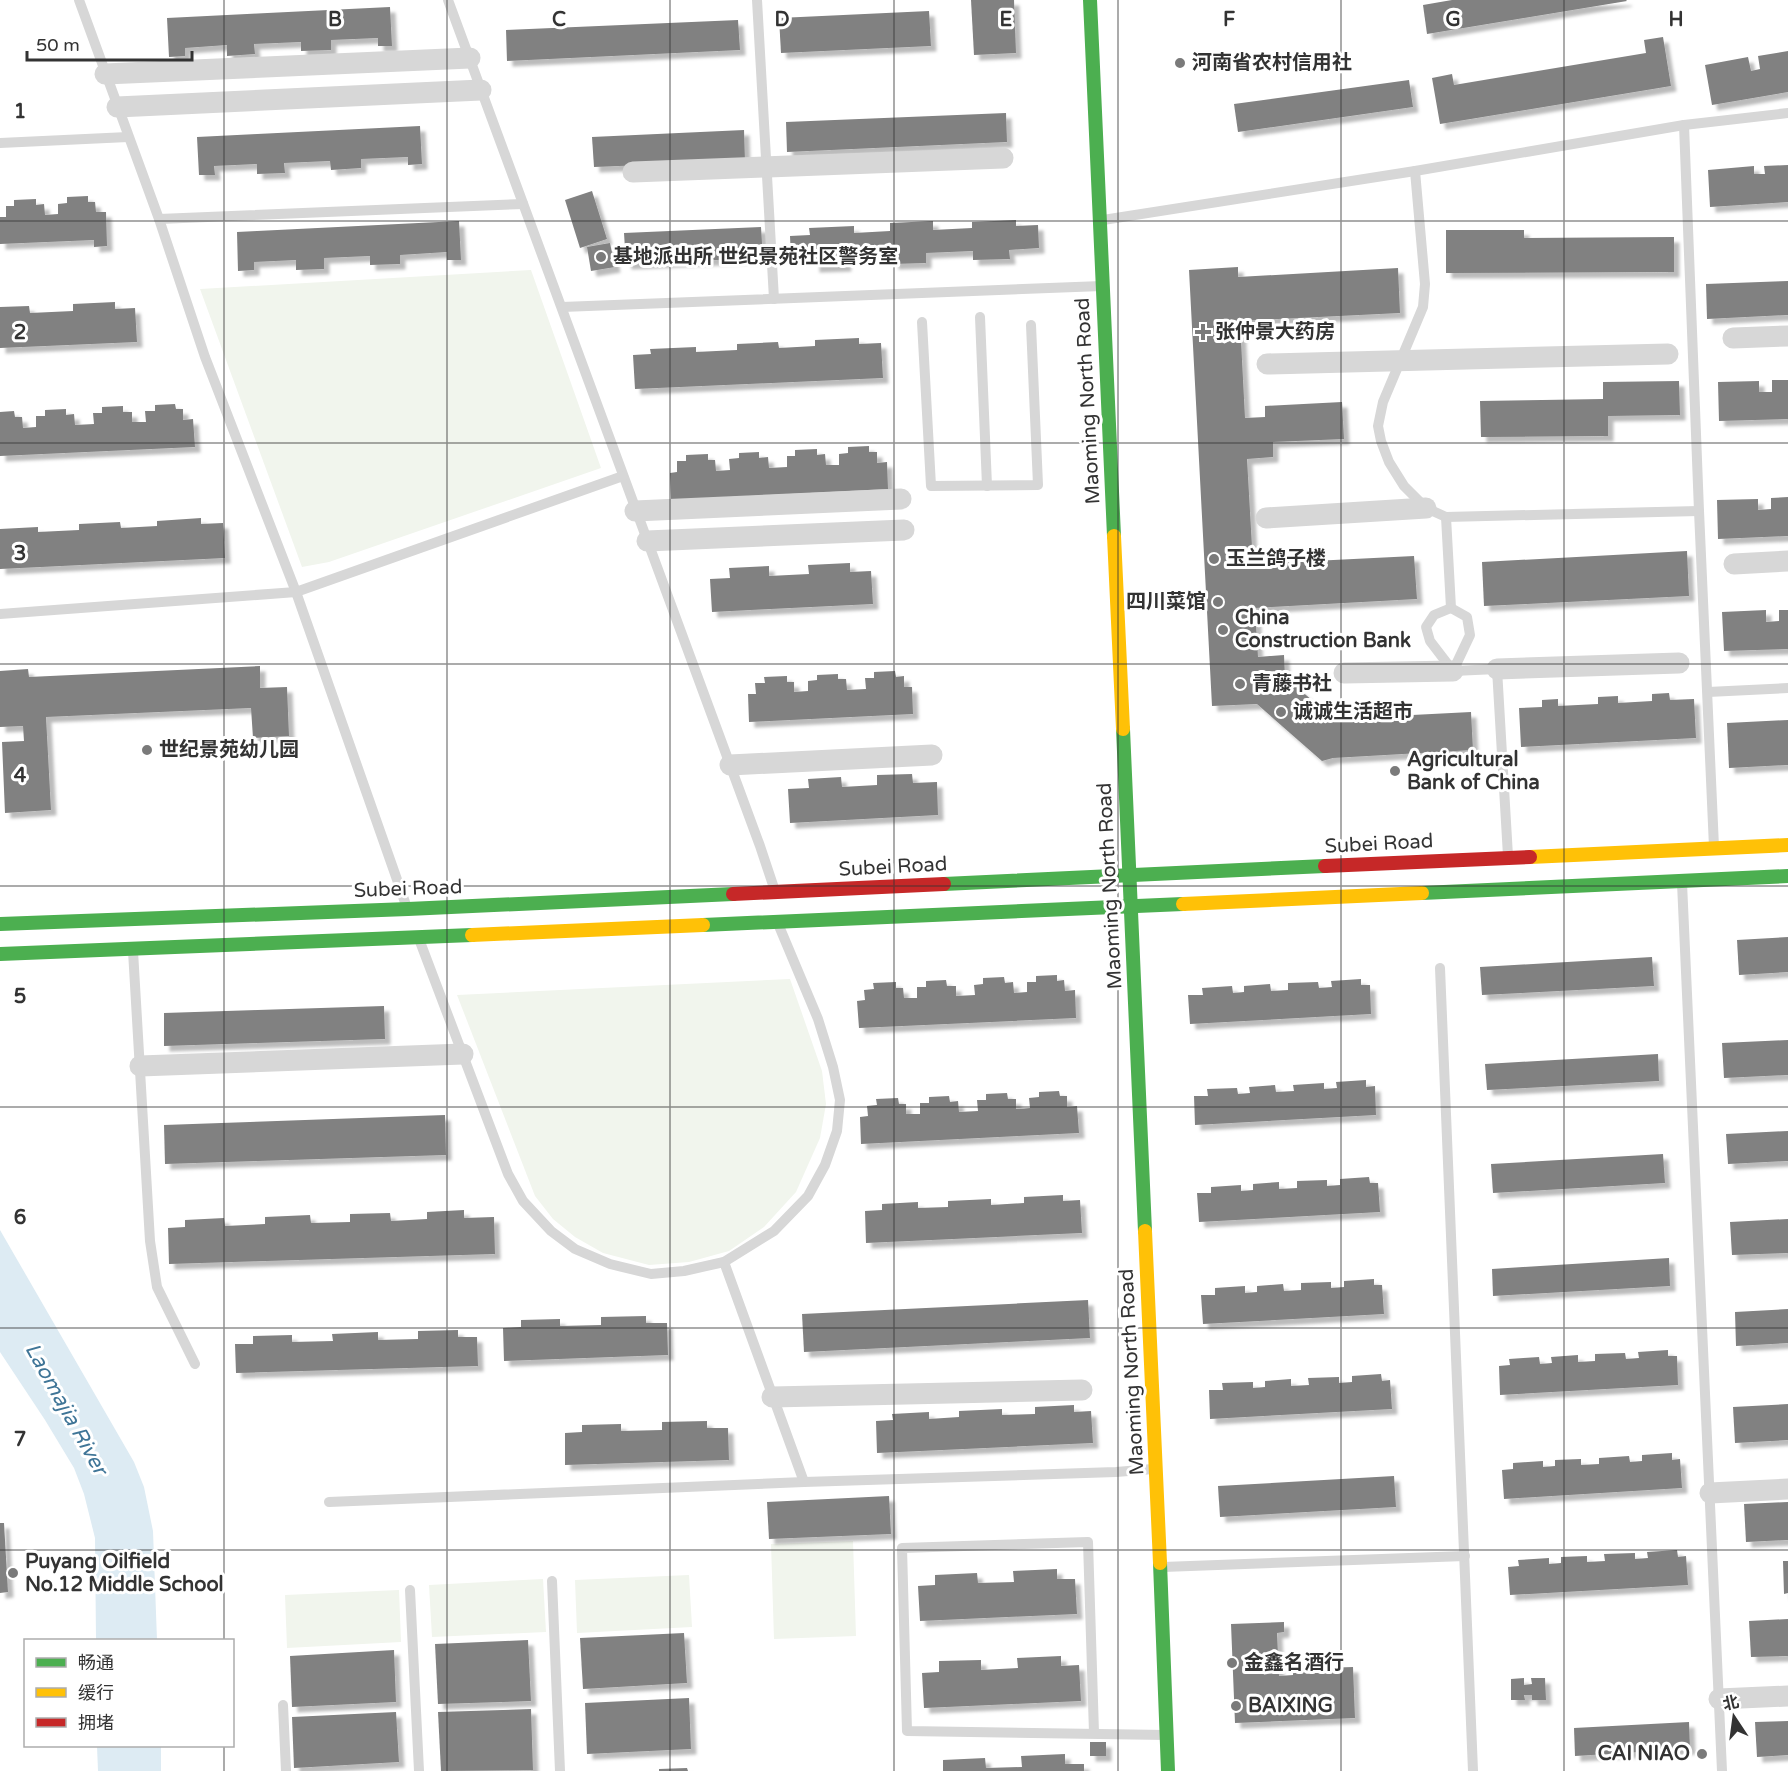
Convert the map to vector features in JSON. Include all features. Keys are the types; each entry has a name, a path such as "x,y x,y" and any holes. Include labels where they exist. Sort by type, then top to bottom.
{"main road":[{"name":"Maoming North Road","path":"1090,0 1168,1771"},
{"name":"Subei Road","path":"0,924 408,909 1788,845"},
{"path":"0,954 778,922 1788,876"}],"street":[{"path":"105,74 470,58"},
{"path":"117,107 482,90"},
{"path":"633,172 1003,158"},
{"path":"1732,338 1788,336"},
{"path":"1267,364 1668,354"},
{"path":"635,511 901,499"},
{"path":"1266,518 1426,508"},
{"path":"647,541 904,530"},
{"path":"1734,564 1788,561"},
{"path":"1497,669 1679,663"},
{"path":"1344,673 1453,671"},
{"path":"730,765 932,755"},
{"path":"140,1066 463,1054"},
{"path":"772,1397 1082,1390"},
{"path":"1710,1492 1788,1489"},
{"path":"1719,1699 1788,1696"}],"lane":[{"path":"78,0 159,219 205,357 296,592 408,909"},
{"path":"448,0 775,892"},
{"path":"757,0 774,299"},
{"path":"1100,220 1415,171 1684,125 1788,113"},
{"path":"1684,125 1714,848"},
{"path":"0,143 128,137"},
{"path":"1415,171 1425,284 1423,307 1383,402 1378,426 1389,462 1404,486 1426,508 1446,517 1699,511"},
{"path":"159,219 524,204"},
{"path":"562,307 1103,285"},
{"path":"980,317 987,486"},
{"path":"922,322 932,486 1038,485 1031,325"},
{"path":"0,614 296,592 622,476"},
{"path":"1446,517 1451,608"},
{"path":"1451,608 1434,615 1426,627 1430,641 1453,671"},
{"path":"1451,608 1467,617 1470,635 1453,671"},
{"path":"1453,671 1497,669 1508,857"},
{"path":"1708,692 1788,688"},
{"path":"1682,880 1722,1771"},
{"path":"418,936 508,1174 523,1201 551,1231 575,1249 610,1264 651,1274 684,1271 724,1262 774,1231 808,1196 825,1164 837,1131 840,1100 833,1066 818,1019 778,922"},
{"path":"133,948 150,1241 157,1287 195,1364"},
{"path":"1440,968 1473,1771"},
{"path":"724,1262 804,1482"},
{"path":"329,1502 1156,1469"},
{"path":"1094,1733 1088,1542 902,1548 907,1731 1167,1735"},
{"path":"1160,1567 1465,1556"},
{"path":"552,1581 560,1771"},
{"path":"410,1590 419,1771"},
{"path":"283,1706 286,1771"}],"shaded area":[{"path":"531,270 601,468 329,562 302,567 200,289"},
{"path":"790,979 822,1071 826,1104 820,1138 796,1192 764,1227 729,1251 689,1262 649,1265 603,1253 575,1237 553,1219 535,1196 457,995"},
{"path":"853,1541 856,1636 774,1639 771,1544"},
{"path":"689,1575 692,1627 577,1633 575,1580"},
{"path":"543,1579 546,1632 432,1637 429,1585"},
{"path":"399,1590 401,1642 287,1648 285,1595"}],"water":[{"name":"Laomajia River","path":"0,1230 134,1462 144,1487 153,1531 157,1639 96,1639 95,1538 84,1494 74,1468 0,1352"},
{"path":"97,1747 161,1747 161,1771 98,1771"}],"building":[{"path":"971,0 1014,0 1016,53 974,55"},
{"path":"1452,0 1627,1 1427,34 1423,5"},
{"path":"390,7 392,46 378,46 378,38 331,40 331,50 301,51 301,42 254,44 255,54 227,56 227,45 185,48 185,56 169,57 167,18"},
{"path":"929,11 931,46 781,53 779,18"},
{"path":"738,20 740,50 507,61 506,30"},
{"path":"1663,37 1671,86 1440,124 1432,78 1452,74 1454,85 1646,53 1644,40"},
{"path":"1788,51 1788,92 1712,105 1705,65 1748,57 1751,71 1760,69 1758,56"},
{"path":"1409,80 1413,107 1238,132 1234,104"},
{"path":"1006,113 1007,142 787,152 786,122"},
{"path":"420,126 422,164 408,165 408,157 361,159 361,168 331,170 330,161 284,163 285,173 257,174 257,164 214,166 215,175 199,175 197,137"},
{"path":"744,130 745,161 594,167 592,137"},
{"path":"1788,165 1788,202 1710,207 1708,170 1754,166 1754,174 1765,174 1764,166"},
{"path":"592,191 607,239 580,248 565,200"},
{"path":"88,196 88,202 95,202 96,212 106,212 107,246 94,247 94,240 0,244 0,217 6,217 6,206 14,206 14,200 36,199 36,205 44,204 45,215 58,214 58,204 67,203 67,197"},
{"path":"1016,220 1016,226 1038,225 1039,248 1009,250 1010,259 973,260 973,251 926,253 926,263 893,264 893,255 845,257 846,266 814,267 814,258 791,259 790,236 810,235 809,228 854,226 854,233 890,231 890,223 933,221 933,230 972,228 972,222"},
{"path":"459,221 461,260 447,260 447,252 400,255 400,264 370,265 370,256 324,258 324,269 296,270 296,260 254,262 254,270 238,271 237,232"},
{"path":"761,227 763,258 626,264 624,233"},
{"path":"1446,230 1524,230 1524,238 1674,237 1674,272 1446,273"},
{"name":"基地派出所 世纪景苑社区警务室","path":"610,243 615,267 591,271 587,247"},
{"path":"1238,267 1238,277 1398,268 1400,313 1240,321 1245,418 1265,417 1265,406 1342,402 1344,439 1273,442 1273,457 1247,459 1253,564 1414,556 1417,599 1255,608 1258,657 1284,655 1285,677 1334,719 1471,712 1473,750 1333,758 1322,761 1257,704 1212,706 1189,270"},
{"path":"1788,281 1788,315 1707,319 1706,284"},
{"path":"115,302 115,309 135,308 137,342 0,348 0,307 29,306 30,313 73,311 73,304"},
{"path":"859,338 859,344 881,343 883,378 635,389 633,355 651,354 650,349 696,347 696,352 737,350 737,344 778,342 779,348 815,346 815,340"},
{"path":"1772,380 1788,380 1788,419 1719,421 1718,382 1759,381 1759,392 1772,392"},
{"path":"1679,381 1680,415 1608,416 1608,436 1481,437 1480,401 1603,399 1603,382"},
{"path":"175,404 176,409 183,409 183,420 193,419 195,447 0,456 0,412 14,411 15,417 22,417 23,428 36,427 36,416 45,416 45,410 66,409 66,415 74,414 75,425 94,424 93,413 102,413 102,407 123,406 123,412 132,412 132,422 146,422 145,411 155,411 155,405"},
{"path":"869,446 869,452 877,452 877,463 887,462 888,489 671,500 670,473 677,472 677,461 686,461 686,455 708,454 708,460 715,460 716,471 730,470 729,459 739,458 739,453 759,452 759,458 768,457 769,468 787,467 787,456 795,456 795,450 817,449 817,455 825,454 826,465 839,465 839,454 848,453 848,447"},
{"path":"1788,497 1788,536 1718,539 1717,500 1758,499 1758,510 1771,509 1771,498"},
{"path":"201,518 201,524 223,523 225,558 0,569 0,529 38,527 38,532 79,530 79,524 120,522 121,528 157,526 157,521"},
{"path":"1687,551 1689,596 1484,606 1482,562"},
{"path":"850,563 850,572 871,571 873,604 712,612 710,579 730,578 729,568 769,566 769,576 809,574 808,565"},
{"path":"1766,610 1766,622 1779,621 1779,610 1788,610 1788,649 1724,651 1722,612"},
{"path":"260,666 260,688 287,687 289,736 253,738 251,708 46,717 51,810 5,813 2,742 24,741 23,726 0,727 0,671 28,669 29,677"},
{"path":"895,671 896,677 904,676 904,687 912,687 913,714 749,722 748,694 756,694 755,683 765,683 764,677 787,676 787,682 794,682 794,692 808,691 808,681 817,680 817,675 838,674 838,679 846,679 847,690 866,689 865,678 874,678 874,672"},
{"path":"1669,693 1670,700 1694,699 1696,738 1521,747 1519,708 1542,707 1542,700 1558,699 1558,706 1598,704 1598,697 1618,696 1618,703 1652,701 1652,694"},
{"path":"1788,720 1788,765 1729,768 1727,723"},
{"path":"912,774 913,783 937,782 938,815 790,823 788,789 809,788 808,779 841,777 842,787 877,785 877,775"},
{"path":"1788,937 1788,972 1739,975 1737,940"},
{"path":"1652,957 1654,986 1482,995 1480,967"},
{"path":"1057,975 1057,981 1064,980 1065,991 1075,990 1076,1018 859,1028 857,1001 865,1000 864,990 874,989 873,983 896,982 896,988 903,988 904,998 917,998 917,987 926,987 926,981 946,980 947,986 956,986 956,996 975,995 974,985 983,984 983,978 1004,977 1005,983 1013,982 1014,993 1027,992 1027,982 1036,982 1036,976"},
{"path":"1361,979 1361,985 1370,985 1371,1014 1190,1024 1188,995 1203,995 1202,988 1232,986 1233,993 1244,992 1244,986 1270,984 1271,991 1288,990 1288,983 1318,982 1319,988 1332,987 1331,981"},
{"path":"384,1006 385,1039 164,1046 164,1013"},
{"path":"1788,1040 1788,1075 1724,1078 1722,1043"},
{"path":"1658,1054 1659,1081 1487,1090 1485,1064"},
{"path":"1366,1080 1366,1087 1375,1086 1376,1115 1195,1125 1194,1096 1208,1096 1207,1089 1237,1088 1238,1094 1250,1093 1249,1087 1275,1085 1276,1092 1294,1091 1293,1085 1324,1083 1324,1089 1337,1088 1336,1082"},
{"path":"1059,1091 1060,1096 1067,1096 1067,1107 1077,1106 1079,1133 861,1144 860,1117 868,1116 867,1106 877,1105 876,1099 898,1098 899,1104 906,1104 906,1114 920,1114 920,1103 929,1103 929,1097 949,1096 950,1102 958,1101 959,1112 978,1111 977,1100 986,1100 986,1094 1007,1093 1008,1099 1016,1099 1016,1109 1030,1108 1029,1098 1039,1097 1039,1092"},
{"path":"445,1115 446,1155 165,1164 164,1125"},
{"path":"1788,1131 1788,1161 1728,1164 1726,1134"},
{"path":"1663,1154 1665,1183 1493,1193 1491,1164"},
{"path":"1369,1177 1370,1183 1378,1183 1380,1212 1199,1222 1197,1193 1211,1193 1211,1187 1241,1185 1241,1191 1253,1190 1253,1184 1279,1182 1279,1189 1297,1188 1297,1181 1327,1180 1327,1186 1340,1185 1340,1179"},
{"path":"1063,1195 1063,1201 1080,1200 1082,1233 866,1243 865,1211 882,1210 882,1204 918,1202 918,1208 948,1207 948,1201 991,1199 991,1205 1024,1203 1024,1197"},
{"path":"464,1210 464,1218 494,1217 495,1254 169,1264 168,1228 185,1227 185,1220 224,1218 225,1226 265,1224 265,1217 310,1215 311,1223 350,1222 350,1214 390,1213 391,1221 427,1219 427,1212"},
{"path":"1788,1219 1788,1253 1732,1255 1730,1222"},
{"path":"1669,1258 1670,1286 1493,1296 1492,1269"},
{"path":"1374,1279 1374,1285 1382,1285 1384,1314 1203,1324 1201,1295 1215,1295 1215,1288 1245,1286 1245,1293 1257,1292 1257,1286 1283,1284 1284,1291 1301,1290 1301,1283 1331,1282 1331,1288 1344,1287 1344,1281"},
{"path":"1088,1300 1090,1338 804,1352 802,1314"},
{"path":"1788,1309 1788,1343 1736,1346 1735,1312"},
{"path":"646,1316 646,1323 667,1323 668,1355 504,1361 503,1328 521,1327 521,1320 560,1319 560,1326 601,1325 601,1317"},
{"path":"458,1330 458,1337 477,1337 478,1366 236,1373 235,1344 253,1344 253,1336 292,1335 292,1342 333,1341 332,1334 378,1332 378,1340 418,1339 418,1331"},
{"path":"1668,1350 1668,1356 1677,1356 1678,1385 1500,1395 1499,1366 1510,1365 1509,1359 1539,1357 1540,1364 1552,1363 1551,1357 1578,1355 1578,1362 1595,1361 1595,1354 1625,1353 1626,1359 1639,1358 1638,1352"},
{"path":"1381,1374 1382,1381 1390,1380 1392,1409 1210,1419 1209,1390 1223,1390 1222,1383 1253,1382 1253,1388 1265,1387 1265,1381 1291,1379 1291,1386 1309,1385 1308,1378 1339,1377 1339,1383 1352,1382 1352,1376"},
{"path":"1788,1404 1788,1440 1735,1443 1733,1407"},
{"path":"1074,1405 1074,1412 1091,1411 1093,1443 877,1453 876,1421 893,1420 892,1414 929,1412 929,1419 959,1417 959,1411 1002,1409 1002,1415 1035,1414 1035,1407"},
{"path":"707,1421 707,1428 728,1428 729,1460 565,1465 565,1433 582,1432 582,1425 621,1424 621,1431 662,1430 662,1422"},
{"path":"1672,1453 1672,1460 1680,1459 1682,1488 1504,1499 1502,1470 1513,1469 1513,1463 1543,1461 1543,1467 1555,1466 1555,1460 1581,1459 1581,1465 1599,1464 1599,1458 1629,1456 1630,1462 1642,1461 1642,1455"},
{"path":"1394,1476 1396,1507 1220,1517 1218,1486"},
{"path":"889,1496 891,1534 769,1539 767,1502"},
{"path":"1788,1502 1788,1540 1746,1542 1744,1504"},
{"path":"0,1523 4,1523 8,1592 0,1593"},
{"path":"1677,1550 1678,1557 1686,1556 1688,1585 1510,1595 1508,1567 1519,1566 1518,1560 1549,1558 1549,1564 1561,1563 1561,1557 1587,1556 1587,1562 1605,1561 1604,1554 1635,1553 1635,1559 1648,1558 1647,1552"},
{"path":"1783,1561 1788,1561 1788,1593 1784,1594"},
{"path":"1057,1569 1057,1579 1075,1579 1077,1614 920,1621 918,1586 935,1585 935,1575 977,1573 978,1583 1014,1582 1013,1571"},
{"path":"1788,1619 1788,1656 1751,1657 1749,1621"},
{"path":"1284,1622 1284,1632 1277,1633 1279,1676 1293,1675 1293,1669 1353,1667 1355,1718 1235,1723 1231,1624"},
{"path":"684,1633 687,1683 583,1689 580,1638"},
{"path":"528,1640 531,1701 438,1704 435,1644"},
{"path":"394,1650 396,1702 292,1707 290,1656"},
{"path":"1061,1656 1061,1666 1079,1665 1081,1701 924,1708 922,1673 939,1672 939,1661 981,1660 981,1670 1018,1668 1017,1658"},
{"path":"1524,1678 1524,1685 1532,1684 1531,1678 1545,1678 1546,1700 1532,1700 1532,1695 1524,1695 1525,1700 1511,1700 1511,1679"},
{"path":"689,1698 691,1749 587,1754 585,1703"},
{"path":"531,1709 533,1770 441,1771 438,1712"},
{"path":"396,1712 399,1762 294,1768 292,1717"},
{"path":"1788,1721 1788,1755 1757,1757 1755,1722"},
{"path":"1689,1722 1690,1749 1575,1756 1574,1728"},
{"path":"1090,1742 1106,1742 1106,1756 1090,1756"},
{"path":"1065,1754 1065,1764 1084,1764 1084,1771 943,1771 943,1760 985,1758 986,1768 1022,1767 1021,1756"},
{"path":"687,1768 688,1771 659,1771 659,1769"}],"traffic: fast":[{"path":"1090,0 1114,536"},
{"path":"1123,729 1145,1231"},
{"path":"944,884 1325,866"},
{"path":"1422,893 1788,876"},
{"path":"0,924 733,894"},
{"path":"703,925 1183,904"},
{"path":"0,954 472,935"},
{"path":"1160,1563 1168,1771"}],"traffic: slow":[{"path":"1114,536 1123,729"},
{"path":"1530,857 1788,845"},
{"path":"1183,904 1422,893"},
{"path":"472,935 703,925"},
{"path":"1145,1231 1160,1563"}],"traffic: jam":[{"path":"1325,866 1530,857"},
{"path":"733,894 944,884"}],"place":[{"name":"河南省农村信用社","path":"1180,63"},
{"name":"基地派出所 世纪景苑社区警务室","path":"601,257"},
{"name":"张仲景大药房","path":"1203,332"},
{"name":"玉兰鸽子楼","path":"1214,559"},
{"name":"四川菜馆","path":"1218,602"},
{"name":"China Construction Bank","path":"1223,630"},
{"name":"青藤书社","path":"1240,684"},
{"name":"诚诚生活超市","path":"1281,712"},
{"name":"世纪景苑幼儿园","path":"147,750"},
{"name":"Agricultural Bank of China","path":"1395,771"},
{"name":"Puyang Oilfield No.12 Middle School","path":"13,1573"},
{"name":"金鑫名酒行","path":"1232,1663"},
{"name":"BAIXING","path":"1236,1706"},
{"name":"CAI NIAO","path":"1702,1754"}]}
